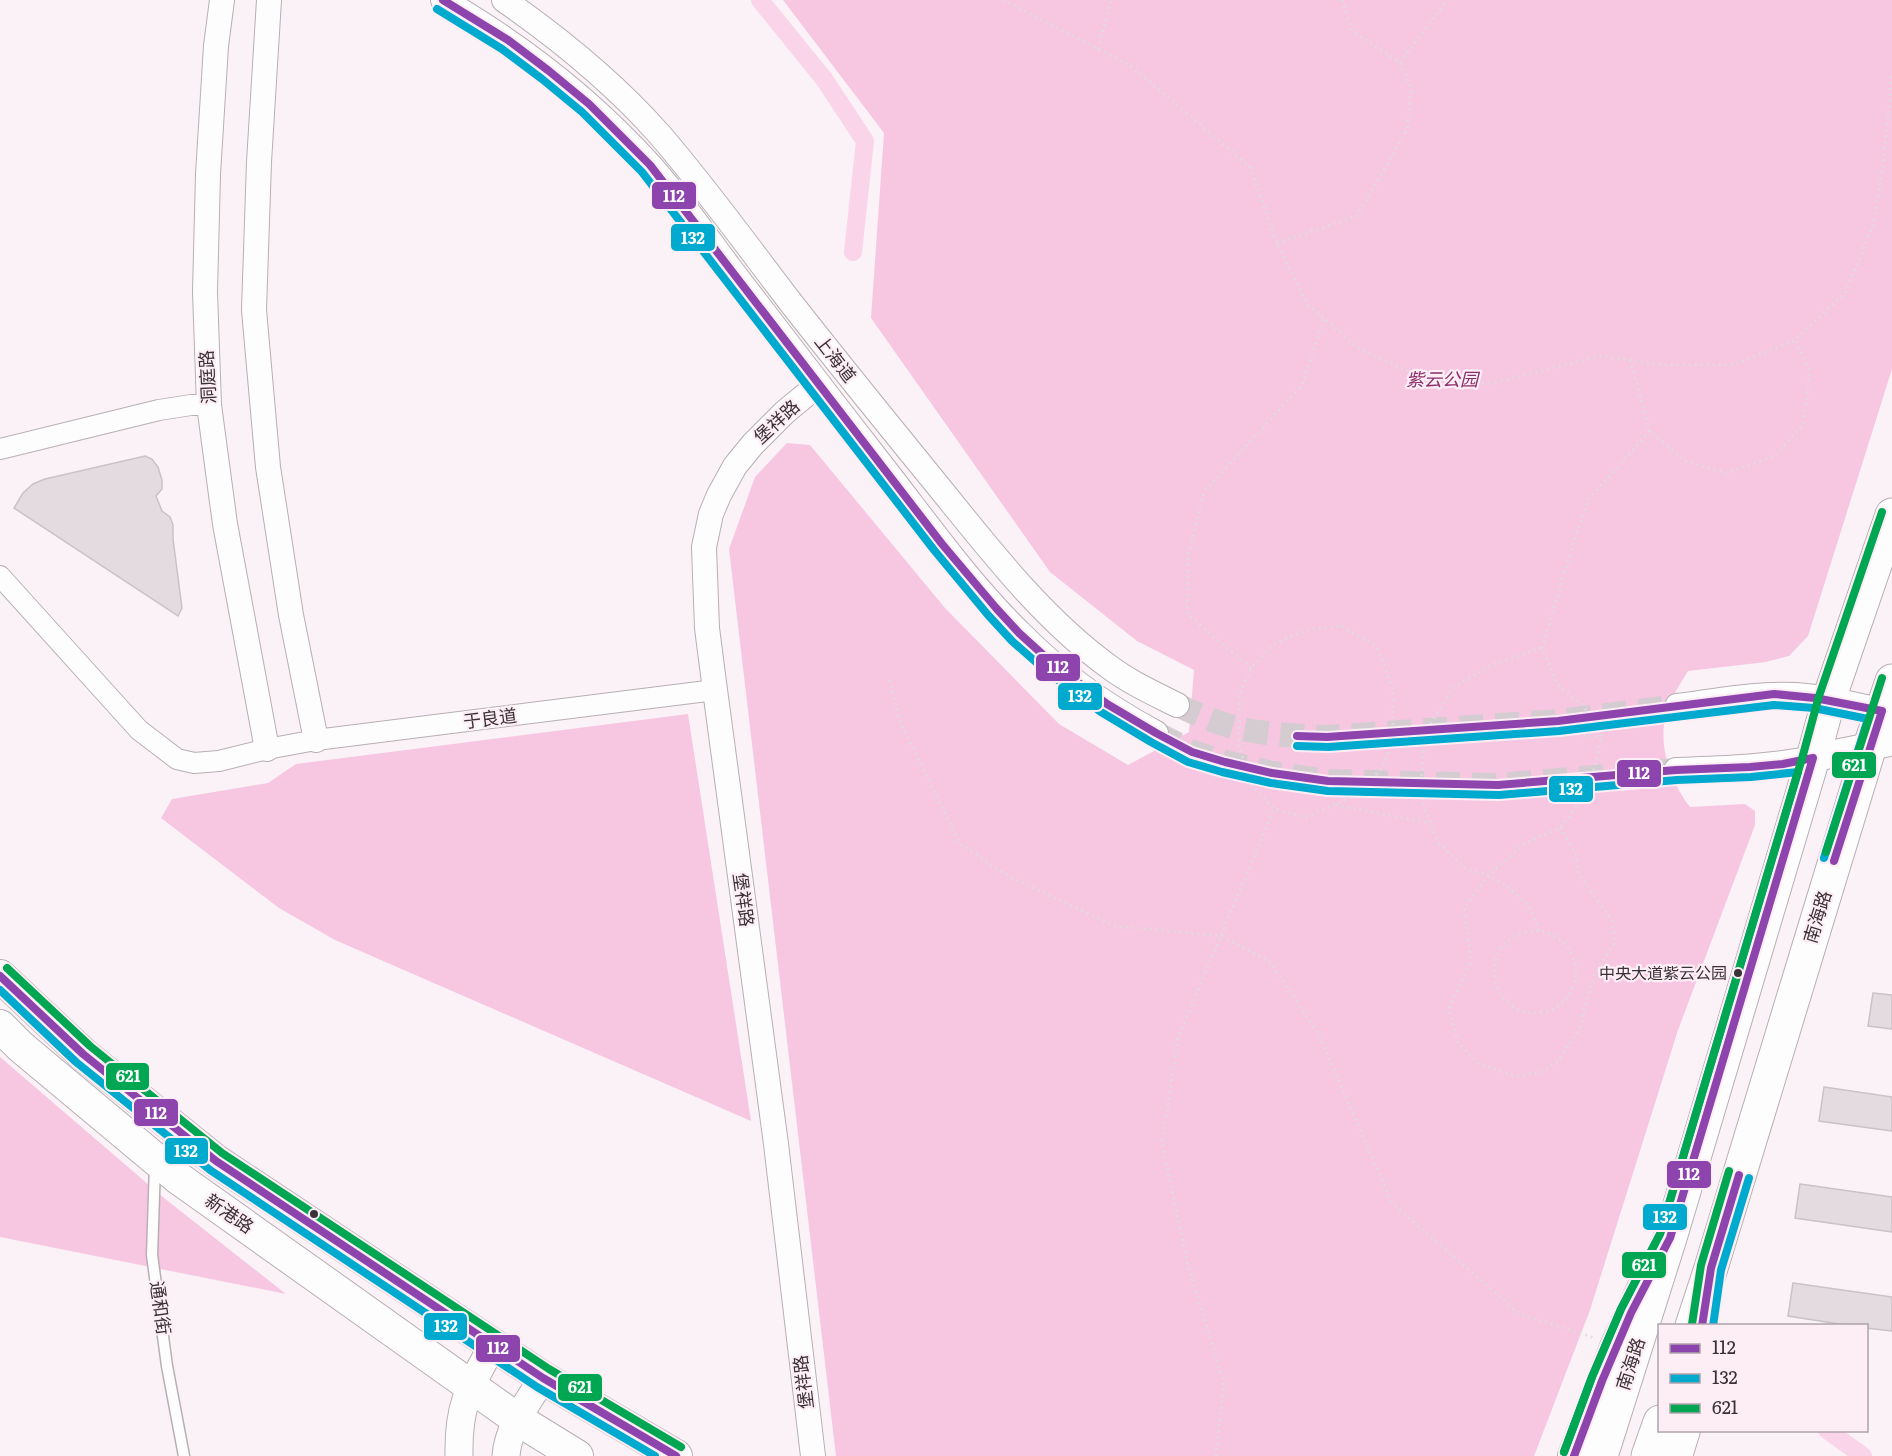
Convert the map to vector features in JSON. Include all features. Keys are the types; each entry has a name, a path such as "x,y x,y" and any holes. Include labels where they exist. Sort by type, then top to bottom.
{"highway":[{"name":"南海路","path":"1602,1456 1670,1238 1829,699 1892,515"},
{"name":"南海路","path":"1693,1324 1881,744 1889,701"},
{"path":"1648,1456 1658,1425"}],"main road":[{"path":"1813,758 1881,744"},
{"name":"新港路","path":"0,976 83,1054 216,1161 543,1378 676,1456"},
{"name":"新港路","path":"0,1026 21,1047 178,1178 517,1419 577,1456"},
{"path":"1575,1456 1617,1345 1670,1238"},
{"path":"1702,1324 1711,1268"},
{"path":"459,1456 460,1418 470,1385 494,1345"},
{"path":"506,1456 510,1435 517,1419 543,1378"},
{"path":"1677,1456 1684,1432"}],"street":[{"name":"洞庭路","path":"222,0 216,46 208,174 205,292 209,405 225,524 267,749"},
{"path":"269,0 259,162 254,310 268,467 291,615 316,740"},
{"name":"上海道","path":"443,0 508,40 549,71 589,104 650,165 942,544 1019,633 1052,663 1099,699 1156,733"},
{"name":"上海道","path":"504,0 600,75 659,134 844,372 971,526 1045,610 1108,666 1177,705"},
{"name":"堡祥路","path":"813,1456 776,1144 707,628 704,547 711,514 735,466 785,412 819,384"},
{"path":"0,449 159,410 209,405"},
{"name":"于良道","path":"0,576 139,730 177,759 194,763 219,761 316,740 715,690"},
{"path":"1677,706 1774,694 1889,701"},
{"path":"1676,770 1772,765 1813,758"}],"lane":[{"name":"通和街","path":"155,1159 152,1255 167,1366 184,1456"}],"path":[{"path":"1003,0 1131,66 1250,167 1277,243 1307,304 1361,350 1427,379 1488,384 1600,356 1664,365 1733,365 1795,339 1845,293 1873,226 1883,165 1892,76"},
{"path":"1098,49 1111,0"},
{"path":"1277,243 1357,216 1407,130 1412,89 1400,62 1352,32 1342,0"},
{"path":"1400,62 1449,0"},
{"path":"1251,668 1187,614 1188,555 1204,492 1302,385 1324,319"},
{"path":"1630,360 1650,431 1685,462 1726,473 1773,457 1803,425 1810,371 1795,339"},
{"path":"1560,828 1576,853 1578,873 1613,922 1614,944 1593,978 1579,1030 1558,1061 1539,1072 1514,1076 1479,1064 1458,1043 1449,1009 1471,960 1464,908 1489,875 1524,844 1560,828 1587,793 1602,737 1583,705 1558,685 1542,648 1589,499 1650,431"},
{"path":"1342,626 1377,647 1393,688 1393,739 1383,765 1363,792 1306,817 1274,809 1251,784 1239,746 1239,696 1251,668 1274,644 1306,630 1342,626"},
{"path":"1539,931 1530,907 1509,888 1489,875 1466,869 1438,842 1420,796 1425,733 1452,688 1491,665 1542,648"},
{"path":"890,680 900,722 960,844 1012,878 1115,926 1222,936 1271,963 1318,1033 1392,1203 1520,1314 1617,1345"},
{"path":"1393,739 1484,726 1602,737"},
{"path":"1334,805 1430,823"},
{"path":"1216,1456 1224,1383 1188,1265 1162,1143 1178,1038 1274,809"},
{"path":"1539,931 1552,934 1564,942 1577,967 1576,981 1571,994 1562,1005 1535,1014 1522,1012 1510,1006 1501,996 1495,984 1494,971 1496,958 1503,946 1513,937 1526,932 1539,931"}],"green space":[{"name":"紫云公园","path":"783,0 1892,0 1892,369 1808,636 1789,656 1766,662 1688,671 1665,718 1664,742 1668,765 1677,787 1690,807 1745,804 1755,811 1755,825 1678,1030 1590,1310 1534,1456 836,1456 729,549 755,477 787,443 810,445 945,608 1059,724 1128,765 1189,732 1194,670 1137,641 1050,572 871,318 884,133"},
{"path":"688,714 751,1121 335,940 279,908 161,818 172,799 268,783 296,764"},
{"path":"0,1057 164,1198 286,1294 0,1237"}],"building":[{"path":"145,456 152,459 158,467 162,489 156,496 162,511 170,517 173,525 182,608 178,616 14,508 23,493 33,484 45,479"},
{"path":"1873,993 1892,995 1892,1029 1868,1026"},
{"path":"1824,1087 1892,1097 1892,1131 1819,1121"},
{"path":"1800,1184 1892,1197 1892,1232 1795,1218"},
{"path":"1793,1283 1892,1297 1892,1331 1868,1328 1868,1324 1839,1324 1788,1316"}],"waterway":[{"path":"760,0 824,79 865,141 853,252"},
{"path":"1830,1432 1863,1456"}],"tunnel":[{"path":"1177,705 1211,720 1238,728 1257,732 1327,737 1558,721 1677,706"},
{"path":"1156,733 1192,752 1225,762 1272,773 1328,781 1498,785 1676,770"}],"transit line":[{"name":"112","path":"443,0 508,40 549,71 589,104 650,165 942,544 996,608 1052,663 1107,704 1156,733 1192,752 1225,762 1272,773 1328,781 1498,785 1676,770 1750,767 1813,758 1670,1238 1631,1313 1574,1456"},
{"name":"132","path":"437,9 502,49 542,79 582,112 642,172 934,550 988,615 1012,641 1046,671 1101,712 1151,742 1188,762 1222,772 1271,783 1328,791 1499,795 1798,772 1660,1234 1621,1309 1564,1452"},
{"name":"621","path":"1564,1452 1621,1309 1660,1234 1819,696 1882,512"},
{"name":"621","path":"1826,852 1882,678"},
{"name":"112","path":"1297,736 1327,737 1558,721 1774,694 1815,698 1882,711 1834,861"},
{"name":"132","path":"1297,746 1328,747 1559,731 1774,705 1814,708 1868,719 1824,858"},
{"name":"621","path":"7,968 90,1046 222,1153 549,1369 681,1447"},
{"name":"112","path":"0,976 83,1054 216,1161 543,1378 676,1456"},
{"name":"132","path":"0,990 76,1062 210,1170 537,1387 655,1456"},
{"name":"621","path":"1692,1324 1701,1265 1729,1171"},
{"name":"112","path":"1702,1324 1711,1268 1739,1175"},
{"name":"132","path":"1713,1324 1721,1270 1749,1178"}],"place":[{"name":"中央大道紫云公园","path":"1738,973"}]}
